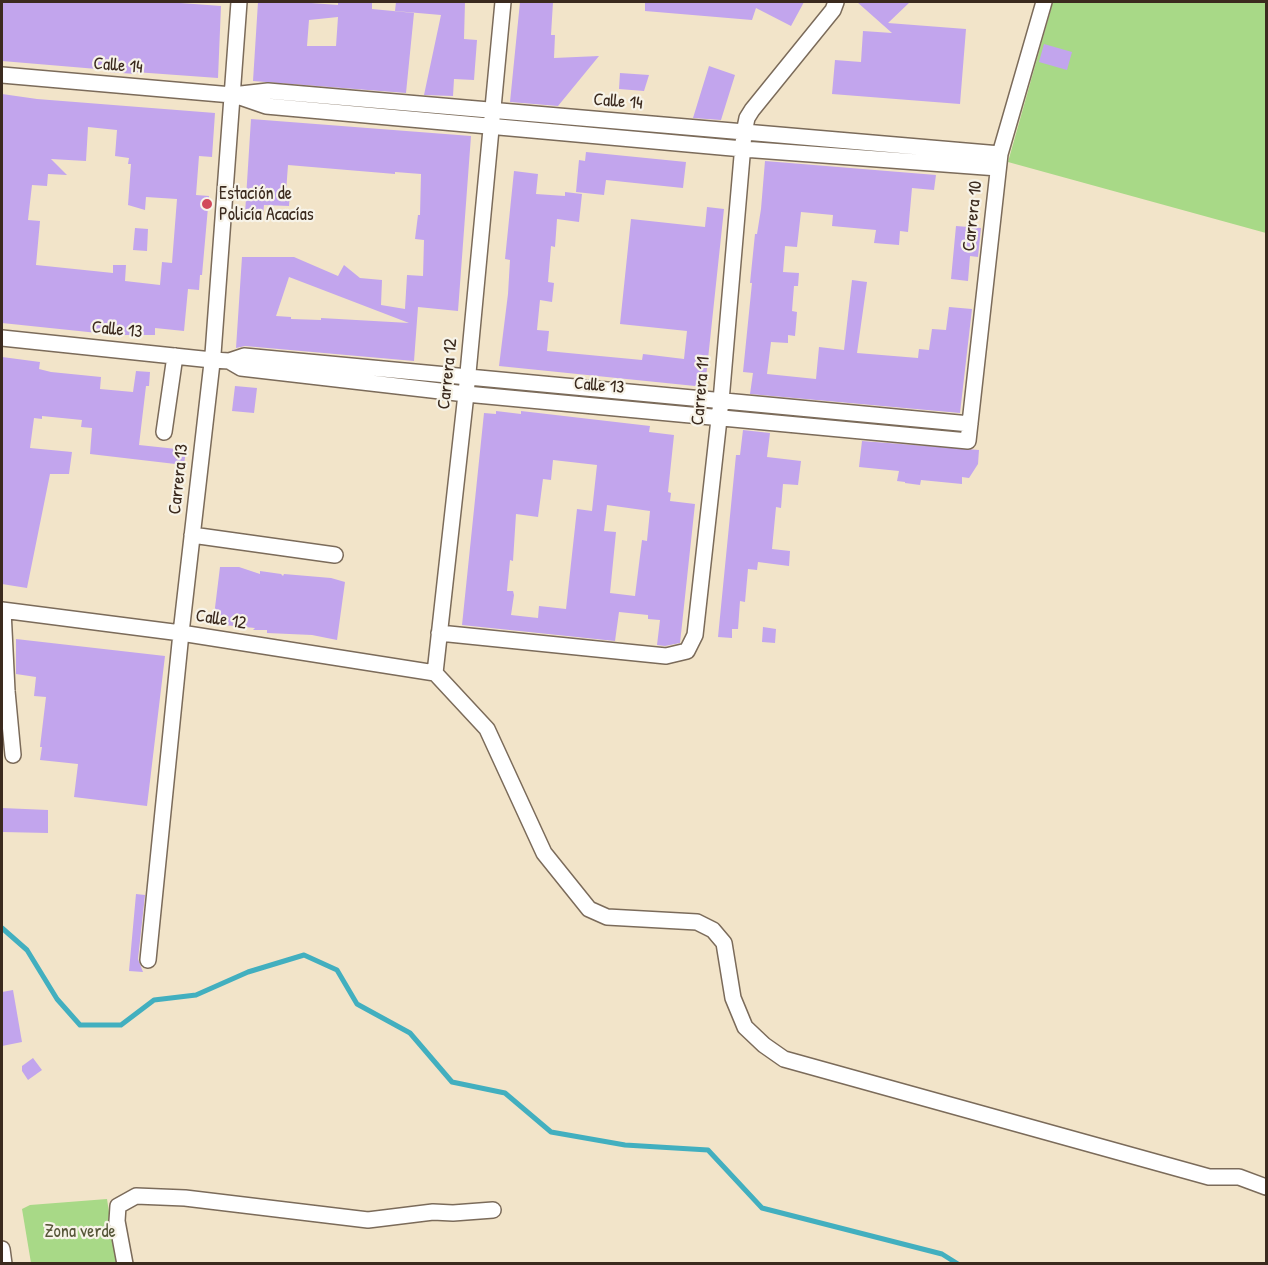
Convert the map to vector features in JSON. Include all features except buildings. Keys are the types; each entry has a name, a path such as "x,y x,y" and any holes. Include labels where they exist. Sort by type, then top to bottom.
{"street":[{"name":"Carrera 13","path":"148,960 181,633 212,360 239,2"},
{"name":"Carrera 12","path":"435,673 466,394 503,2"},
{"name":"Carrera 11","path":"439,633 666,656 687,651 695,635 721,401 744,132 752,110 833,10 836,2"},
{"name":"Carrera 10","path":"968,441 999,161 1044,2"},
{"name":"Calle 14","path":"2,75 232,95 268,91 493,110 744,132 999,161"},
{"name":"Calle 14","path":"232,95 266,106 742,149 999,161"},
{"name":"Calle 13","path":"2,338 212,360 229,361 244,356 970,424"},
{"path":"164,432 175,356"},
{"name":"Calle 13","path":"229,361 241,368 466,394 968,441"},
{"path":"192,535 335,555"},
{"path":"2,610 13,755"},
{"name":"Calle 12","path":"2,610 181,633 435,673"},
{"path":"435,673 487,729 544,853 589,909 608,917 697,922 714,930 724,943 733,998 746,1027 764,1045 784,1059 1209,1177 1239,1178 1266,1187"},
{"path":"125,1263 117,1221 118,1206 136,1196 185,1198 368,1220 433,1212 493,1210"},
{"path":"2,1249 4,1263"}],"green space":[{"path":"1053,2 1266,2 1266,233 1008,162"},
{"name":"Zona verde","path":"107,1199 117,1263 31,1263 22,1209 30,1205"}],"waterway":[{"path":"2,928 27,950 57,999 80,1025 121,1025 154,1000 196,995 248,972 304,955 337,970 357,1004 410,1033 452,1082 505,1093 551,1132 625,1145 708,1150 762,1208 942,1254 958,1264"}],"place":[{"name":"Estación de Policía Acacías","path":"207,204"}]}
